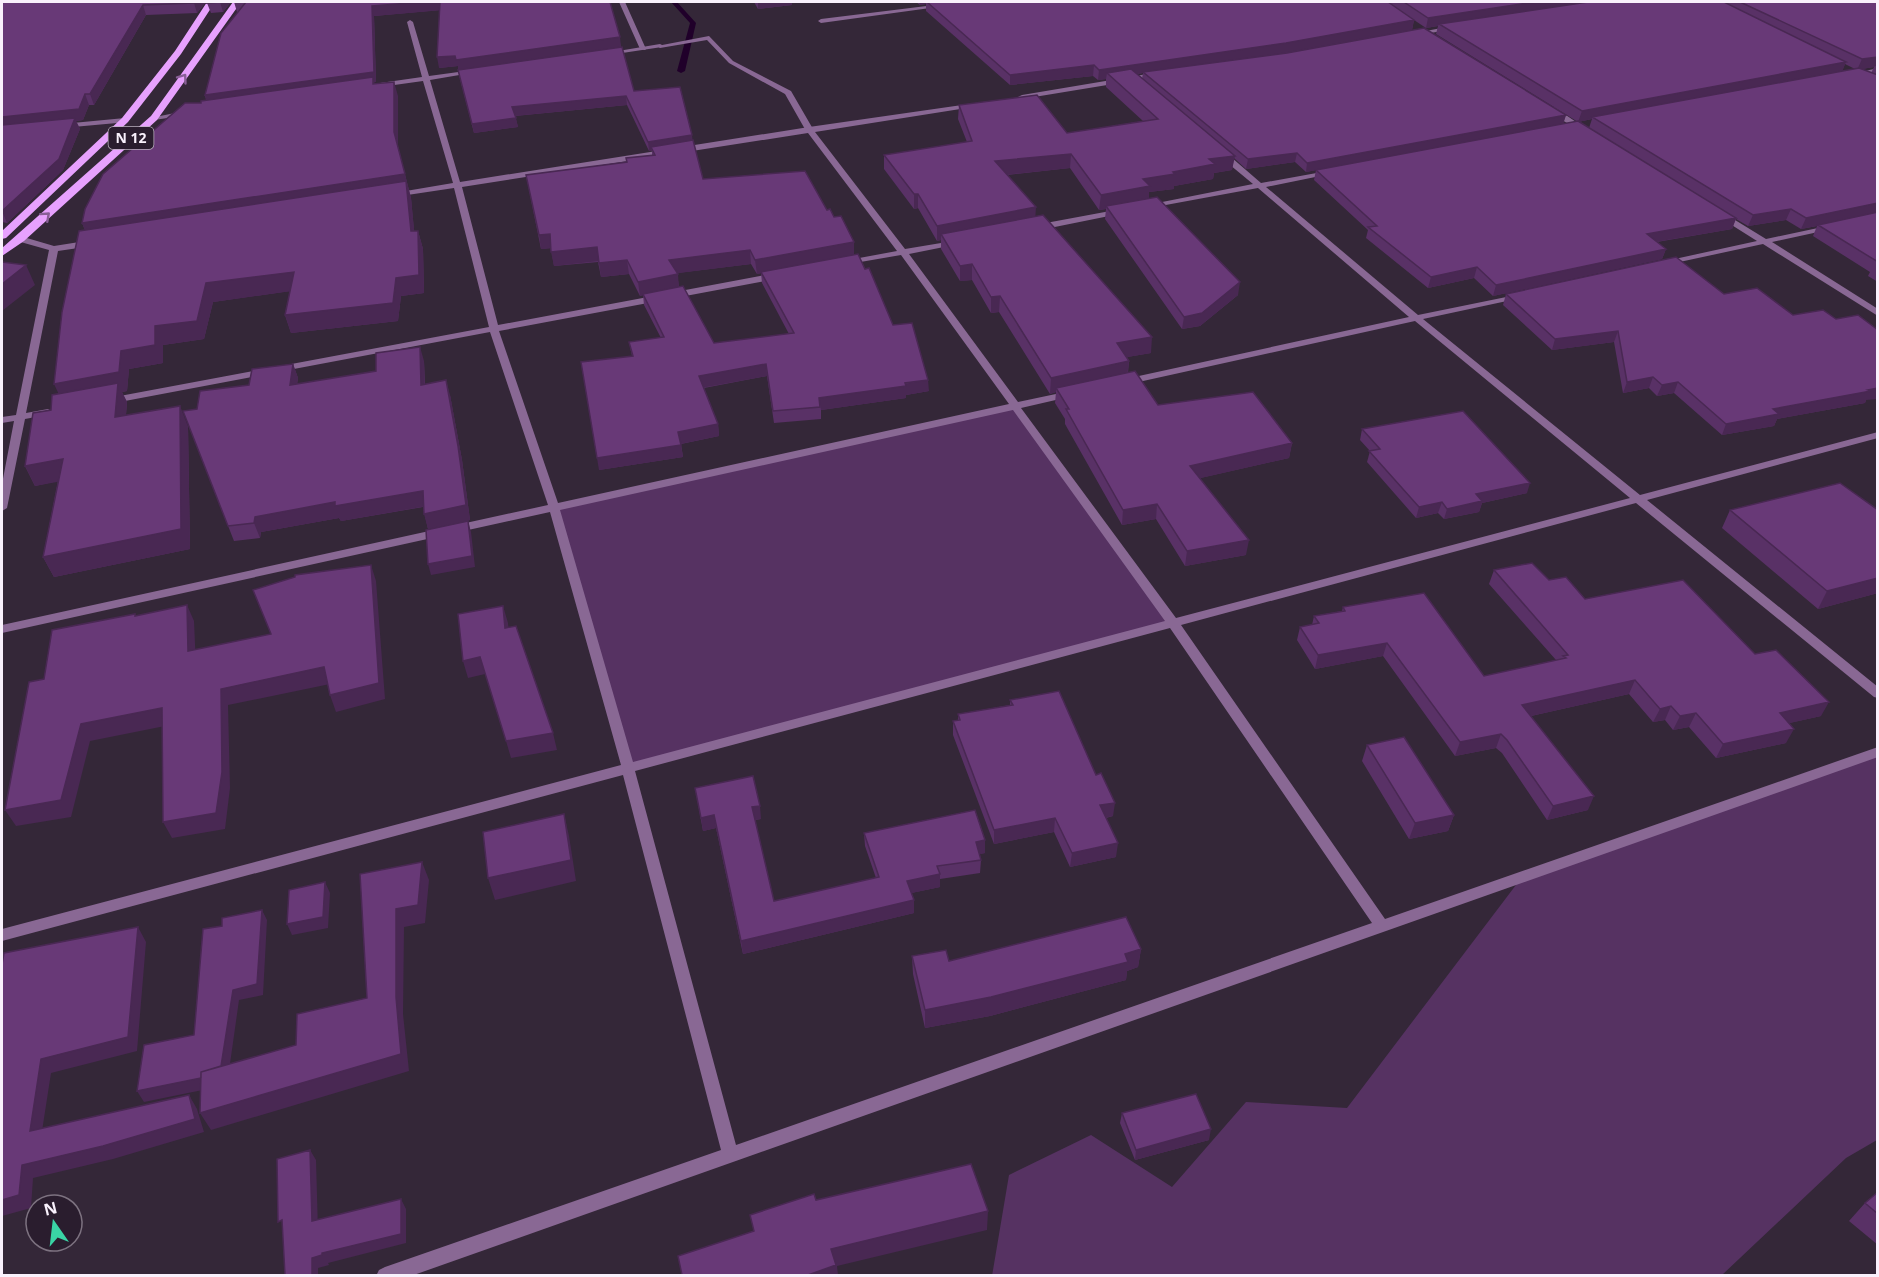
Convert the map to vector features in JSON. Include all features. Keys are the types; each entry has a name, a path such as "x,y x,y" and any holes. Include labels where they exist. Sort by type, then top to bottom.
{"main road":[{"name":"N 12","path":"2,236 125,120 178,52 211,2"},
{"name":"N 12","path":"2,253 154,118 237,2"}],"street":[{"path":"622,2 643,49"},
{"path":"821,21 971,2"},
{"path":"410,22 457,185 494,329 554,507 628,768 730,1155"},
{"path":"1415,26 1434,38"},
{"path":"1401,36 1458,27"},
{"path":"597,55 709,39 731,62 788,93 808,129 903,252 1173,622 1382,926"},
{"path":"1844,73 1855,74 1878,70"},
{"path":"367,87 484,71"},
{"path":"1016,98 1167,73"},
{"path":"1855,74 1870,81"},
{"path":"1131,78 1140,86"},
{"path":"386,196 981,104"},
{"path":"1547,107 1578,126 1588,128"},
{"path":"154,118 189,113"},
{"path":"58,126 125,120"},
{"path":"1566,128 1578,126"},
{"path":"1209,143 1416,318 1878,694"},
{"path":"1029,229 1338,171"},
{"path":"1715,211 1878,313"},
{"path":"1648,267 1844,224"},
{"path":"20,239 54,249 102,241"},
{"path":"833,265 972,239"},
{"path":"2,508 54,249"},
{"path":"101,402 786,274"},
{"path":"1119,383 1532,292"},
{"path":"2,629 1084,391"},
{"path":"2,420 55,411"},
{"path":"2,935 1878,435"},
{"path":"386,1275 1878,752"}],"shaded area":[{"path":"1015,406 1173,623 628,768 554,507"},
{"path":"1877,752 1877,1140 1846,1158 1722,1275 992,1276 1009,1175 1091,1135 1172,1187 1246,1102 1347,1108 1522,877"}],"building":[{"path":"2,2 195,2 143,5 90,94 85,94 79,109 2,117"},
{"path":"246,2 423,2 372,6 374,72 205,95 221,33"},
{"path":"440,2 610,2 620,37 456,60 455,56 437,57"},
{"path":"927,2 1388,2 1414,20 1286,43 1099,70 1094,65 1010,75"},
{"path":"1404,2 1535,2 1428,18"},
{"path":"1588,2 1724,2 1846,62 1582,111 1439,24"},
{"path":"1740,2 1878,2 1878,57 1862,59"},
{"path":"1424,28 1566,115 1307,163 1297,153 1248,159 1143,72 1287,53"},
{"path":"622,47 634,91 680,87 692,135 648,142 626,96 512,107 516,118 472,124 458,70"},
{"path":"1859,68 1878,75 1878,203 1806,218 1791,209 1753,215 1592,117"},
{"path":"1131,69 1235,156 1209,159 1215,164 1143,179 1150,186 1101,195 1071,154 995,161 1036,207 937,226 918,194 914,194 884,155 972,141 959,105 1037,95 1067,133 1158,119 1107,73"},
{"path":"373,77 373,84 394,82 394,132 405,174 82,223 85,209 103,174 185,103 201,103 201,101"},
{"path":"75,118 59,159 2,211 2,125"},
{"path":"1578,121 1736,218 1647,234 1666,249 1496,285 1477,267 1431,277 1368,227 1377,226 1316,170"},
{"path":"693,140 703,179 805,171 827,210 830,209 834,217 841,216 854,242 755,260 750,250 669,260 678,274 638,282 627,260 599,263 597,247 551,252 550,234 539,235 526,175 627,162 626,158 655,155 651,147"},
{"path":"406,181 411,231 418,231 419,275 396,278 393,303 285,315 294,272 206,283 197,321 155,326 155,345 121,351 119,372 54,384 62,312 79,231"},
{"path":"1157,197 1240,282 1202,313 1184,317 1106,206"},
{"path":"1878,212 1878,262 1818,225"},
{"path":"1043,215 1152,337 1117,343 1129,361 1051,378 1000,296 991,297 972,264 960,266 941,234"},
{"path":"858,254 865,269 869,268 893,325 912,323 928,380 905,383 906,386 819,398 820,407 773,411 766,364 699,376 718,424 678,432 681,445 597,458 581,362 633,356 629,342 664,337 643,294 683,286 714,343 794,333 761,272"},
{"path":"1676,257 1724,294 1757,288 1793,315 1823,310 1836,319 1858,315 1878,330 1878,388 1773,409 1779,414 1726,424 1678,382 1662,385 1653,377 1627,382 1618,331 1555,339 1506,294"},
{"path":"2,262 26,265 2,284"},
{"path":"420,347 421,385 446,380 466,505 424,514 423,491 335,506 335,502 255,517 254,523 228,526 183,411 197,409 200,391 249,385 252,369 293,364 290,385 376,371 376,353"},
{"path":"1135,371 1158,405 1253,392 1292,443 1190,466 1249,540 1187,551 1157,504 1123,510 1056,388"},
{"path":"118,383 115,417 180,406 181,529 43,557 63,459 25,466 33,413 51,410 52,395"},
{"path":"1463,411 1530,483 1476,494 1482,501 1447,509 1442,502 1419,507 1369,451 1380,449 1362,429"},
{"path":"1840,483 1878,510 1878,578 1827,591 1730,510"},
{"path":"468,521 472,556 428,564 426,530"},
{"path":"1532,563 1549,580 1566,577 1585,599 1683,580 1755,654 1776,650 1829,702 1780,713 1794,729 1723,744 1696,713 1680,716 1671,706 1660,709 1635,680 1522,705 1594,796 1553,806 1501,734 1460,742 1387,643 1318,655 1300,627 1319,623 1314,616 1345,611 1343,607 1424,593 1484,676 1566,658 1563,656 1568,655 1494,570"},
{"path":"371,565 379,683 330,695 324,667 221,689 222,772 216,813 163,822 162,708 81,724 61,800 5,810 29,682 44,679 52,630 187,605 188,651 271,634 253,590 295,577 295,575"},
{"path":"503,606 505,628 516,626 553,733 506,741 480,657 463,661 458,614"},
{"path":"1059,691 1096,775 1101,773 1115,803 1100,805 1118,843 1072,853 1055,818 994,830 953,721 960,720 958,714 1013,705 1010,700"},
{"path":"1404,737 1454,815 1415,823 1367,745"},
{"path":"753,776 760,806 752,807 774,901 879,877 864,833 975,810 985,840 976,842 981,860 937,866 940,874 907,881 914,900 741,941 714,815 701,818 695,788"},
{"path":"564,814 571,860 488,878 483,832"},
{"path":"422,862 418,905 396,909 396,997 401,1054 200,1113 201,1072 296,1045 297,1014 367,998 360,874"},
{"path":"325,882 323,917 287,924 289,890"},
{"path":"262,910 257,984 233,990 221,1066 201,1072 201,1078 137,1091 144,1045 194,1035 203,929 222,926 222,918"},
{"path":"1126,917 1141,949 1125,954 1128,962 991,997 925,1010 912,956 946,950 949,961"},
{"path":"138,927 128,1037 41,1059 30,1131 189,1095 195,1119 103,1146 22,1165 19,1195 2,1200 2,964 4,953"},
{"path":"1196,1094 1211,1129 1136,1150 1122,1113"},
{"path":"310,1150 312,1221 401,1199 401,1234 322,1253 312,1258 312,1275 285,1275 282,1220 278,1222 277,1159"},
{"path":"971,1164 988,1211 831,1249 836,1265 808,1275 682,1275 678,1256 754,1231 750,1215 814,1194 816,1200"},
{"path":"1878,1192 1878,1214 1865,1203"}],"waterway":[{"path":"674,2 693,23 681,71"}]}
